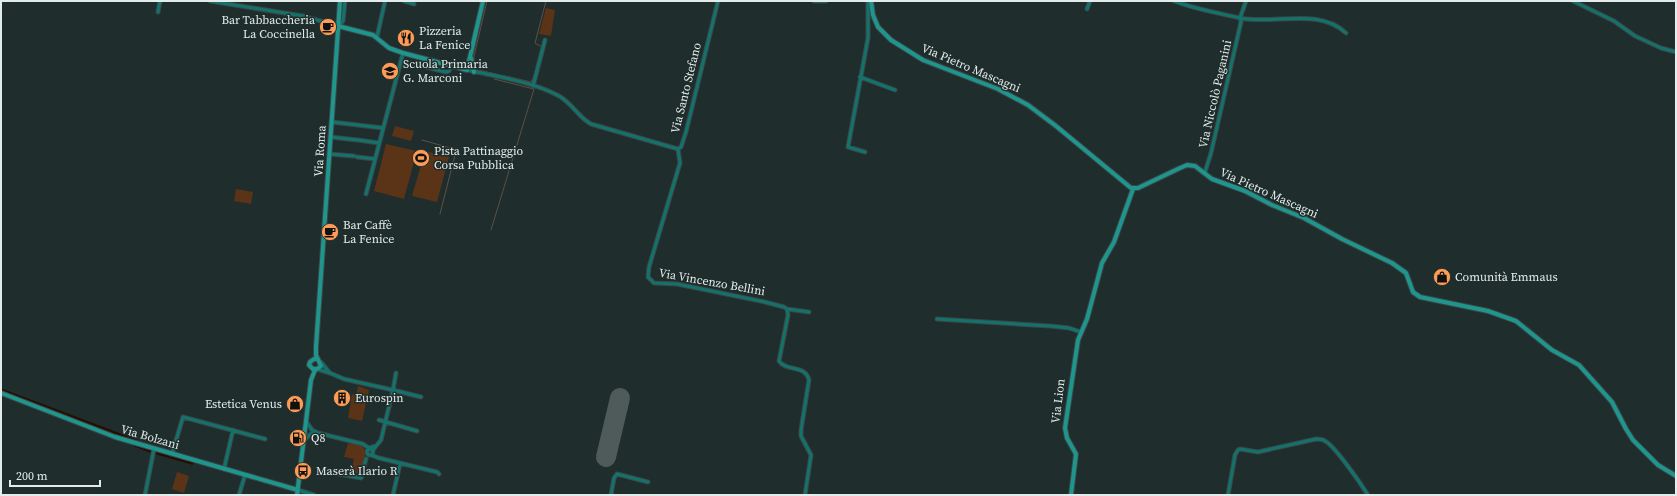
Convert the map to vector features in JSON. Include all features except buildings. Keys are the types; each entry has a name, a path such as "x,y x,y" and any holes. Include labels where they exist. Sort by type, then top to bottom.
{"street":[{"path":"158,12 160,1"},
{"path":"210,1 309,18 338,26"},
{"name":"Via Roma","path":"316,347 340,1"},
{"name":"Via Roma","path":"338,26 343,21 345,1"},
{"path":"377,37 385,1"},
{"path":"404,1 414,4"},
{"path":"467,70 483,1"},
{"name":"Via Santo Stefano","path":"338,26 377,37 389,48 403,53 451,67 533,86 562,98 582,118 591,124 678,149 681,147 686,132 718,1"},
{"path":"814,1 826,1"},
{"name":"Via Pietro Mascagni","path":"868,1 878,27 891,40 923,60 998,89 1028,105 1133,189 1187,165 1195,166 1205,172 1212,179 1245,191 1304,218 1328,232 1376,254 1401,268 1406,273 1413,292 1420,297 1483,309 1504,315 1516,321 1552,350 1579,366 1612,402 1633,440 1658,465 1676,476"},
{"path":"1087,9 1090,1"},
{"path":"1174,1 1240,18 1320,20 1335,24 1346,33"},
{"name":"Via Niccolò Paganini","path":"1205,172 1227,86 1241,22 1240,18 1246,1"},
{"path":"1573,1 1614,21 1635,36 1662,48 1676,52"},
{"name":"Via Pietro Mascagni","path":"865,152 848,147 868,38 870,4"},
{"path":"533,86 545,40"},
{"path":"366,194 403,53"},
{"path":"460,69 466,63 471,54"},
{"path":"471,54 474,72"},
{"path":"401,61 425,67 427,60"},
{"name":"Via Santo Stefano","path":"425,67 449,72 451,67"},
{"path":"860,77 894,90"},
{"path":"332,122 383,128"},
{"path":"330,137 379,143"},
{"name":"Via Vincenzo Bellini","path":"678,149 680,163 649,267 648,274 650,280 654,283 677,284 765,302 787,309 809,312"},
{"path":"329,154 375,159"},
{"name":"Via Lion","path":"1071,495 1076,454 1067,438 1065,428 1075,351 1087,319 1100,270 1107,251 1114,242 1133,189"},
{"path":"787,309 788,315 779,361 783,366 802,371 808,375 809,380 801,430 801,436 811,455 805,495"},
{"path":"938,319 1055,326 1081,332"},
{"path":"316,347 309,363 315,369 330,373 344,380 421,397"},
{"path":"314,495 297,493 311,380 315,369 321,366 316,347"},
{"path":"312,359 319,360 330,373"},
{"path":"339,474 361,478 366,459 381,440 396,373"},
{"name":"Via Bolzani","path":"1,393 103,433 244,475 297,493"},
{"path":"172,454 182,417 264,439"},
{"path":"379,420 417,431"},
{"path":"306,421 312,430 318,433 363,444 370,452 379,458 437,472 439,474"},
{"path":"224,469 233,430"},
{"path":"304,440 311,434 318,433"},
{"path":"1228,495 1235,455 1238,450 1258,452 1316,439 1322,439 1328,442 1350,469 1368,495"},
{"path":"144,495 154,449"},
{"path":"393,495 400,464"},
{"path":"611,495 614,478 617,474 648,482"},
{"path":"239,495 244,475"}],"shaded area":[{"path":"546,8 555,10 551,36 539,34"},
{"path":"395,126 414,131 411,141 392,136"},
{"path":"386,144 417,151 404,199 374,191"},
{"path":"425,151 449,157 437,202 412,196"},
{"path":"236,189 253,192 251,204 234,201"},
{"path":"358,386 369,390 362,421 348,418 352,394 356,395"},
{"path":"348,443 363,446 365,461 361,476 350,474 354,459 344,457"},
{"path":"177,472 189,476 184,493 172,489"}],"waterway":[{"path":"474,64 474,56 487,1"},
{"path":"535,72 542,47 535,43 546,1"},
{"path":"475,67 478,70 496,74"},
{"path":"505,76 531,82 534,77"},
{"path":"491,230 534,89 494,79"},
{"path":"422,140 454,149 456,151 440,214"},
{"path":"1,390 136,441"},
{"path":"135,445 150,451"},
{"path":"157,453 192,463"}],"runway":[{"path":"606,457 620,398"}],"place":[{"name":"Bar Tabbaccheria La Coccinella","path":"328,27"},
{"name":"Pizzeria La Fenice","path":"406,38"},
{"name":"Scuola Primaria G. Marconi","path":"390,71"},
{"name":"Pista Pattinaggio Corsa Pubblica","path":"421,158"},
{"name":"Bar Caffè La Fenice","path":"330,232"},
{"name":"Comunità Emmaus","path":"1442,277"},
{"name":"Eurospin","path":"342,398"},
{"name":"Estetica Venus","path":"295,404"},
{"name":"Q8","path":"298,438"},
{"name":"Maserà Ilario R","path":"303,471"}]}
